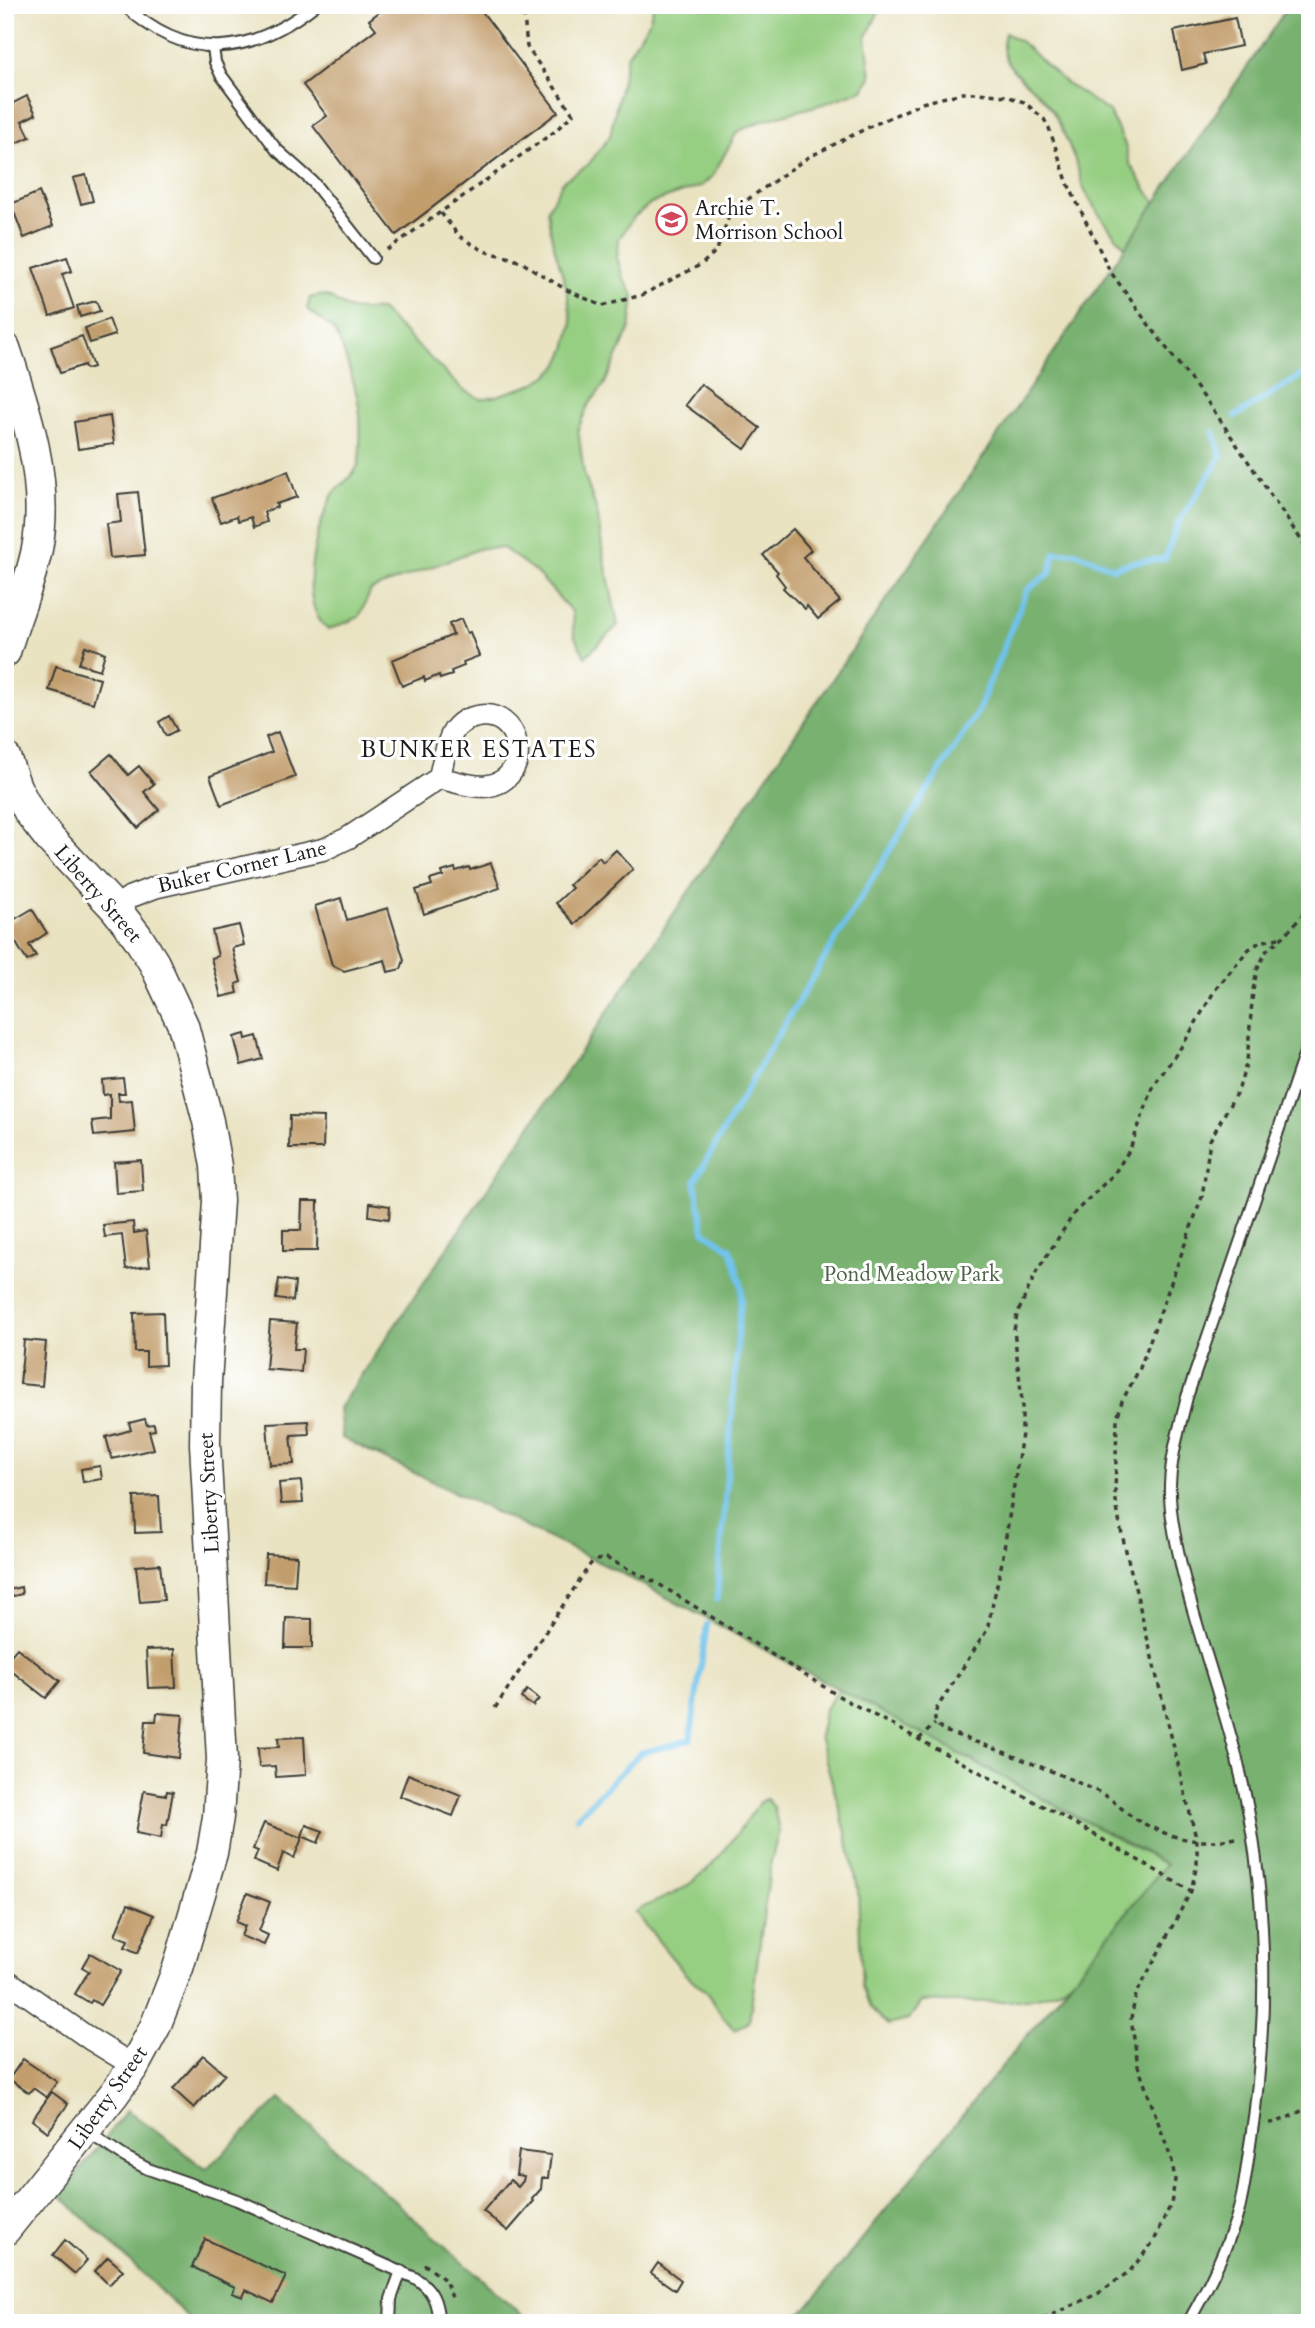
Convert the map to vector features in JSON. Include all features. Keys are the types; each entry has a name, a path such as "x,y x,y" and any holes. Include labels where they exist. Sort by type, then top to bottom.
{"main road":[{"path":"5,348 31,436 41,510 34,562 5,652"},
{"name":"Liberty Street","path":"5,757 16,788 29,812 50,839 115,908 154,963 183,1024 208,1121 216,1166 218,1201 205,1434 222,1729 220,1799 212,1853 178,1968 155,2027 134,2066 86,2131 5,2230"}],"street":[{"name":"Buker Corner Lane","path":"115,908 130,897 156,887 325,849 348,838 439,779"},
{"path":"5,1979 90,2039 134,2066"}],"lane":[{"path":"124,5 165,35 188,44 213,47 240,43 270,33 295,20 314,5"},
{"path":"213,47 215,62 221,75 276,149 313,181 373,258"},
{"path":"1188,2323 1203,2296 1234,2225 1257,2096 1263,2017 1261,1912 1252,1835 1236,1757 1188,1594 1176,1541 1170,1488 1173,1452 1187,1397 1310,1038"},
{"path":"86,2131 148,2169 224,2194 415,2278 430,2290 435,2298 439,2323"},
{"path":"390,2323 391,2299 401,2271"}],"path":[{"path":"373,258 554,132 573,114 527,47 523,5"},
{"path":"441,212 459,236 473,245 521,262 565,289 602,306 642,295 702,264 717,250 729,216 761,188 807,158 871,126 922,103 962,93 1006,96 1024,102 1044,119 1049,128 1068,184 1110,271 1212,408 1310,553"},
{"path":"1034,2323 1100,2293 1130,2271 1154,2241 1171,2204 1175,2180 1172,2161 1138,2066 1131,2018 1136,1995 1191,1891 1197,1864 1196,1842 1120,1526 1115,1495 1117,1419 1122,1401 1140,1368 1202,1197 1210,1140 1239,1088 1247,1061 1257,970 1267,950 1301,918 1310,899"},
{"path":"1252,1835 1210,1842 1196,1842 1173,1836 1133,1817 1105,1796 1078,1783 944,1731 935,1724 934,1718 937,1708 987,1630 1002,1562 1022,1434 1022,1401 1014,1330 1026,1294 1075,1212 1114,1174 1130,1149 1154,1085 1184,1043 1215,990 1249,949 1260,942 1284,936"},
{"path":"495,1708 589,1566 593,1561 606,1558 657,1583 842,1698 1076,1824 1191,1891"},
{"path":"919,1739 935,1724"},
{"path":"1253,2124 1289,2119 1299,2111 1310,2108"}],"green space":[{"path":"654,5 882,5 866,38 871,77 863,90 761,121 737,132 712,177 701,186 651,203 633,218 619,239 617,258 624,279 634,296 630,329 604,385 588,406 578,429 584,474 597,511 618,625 585,657 574,635 572,612 536,572 503,548 481,548 371,590 359,617 328,630 318,618 313,602 312,566 319,529 331,498 358,465 360,418 355,389 340,343 330,327 307,309 310,298 323,296 346,308 381,310 463,390 481,399 531,385 547,376 558,366 566,349 572,324 567,290 552,239 547,210 563,181 588,165 610,136 627,56 649,22"},
{"name":"Pond Meadow Park","path":"1289,5 1310,5 1310,2323 794,2323 1166,1864 621,1573 342,1438 339,1408"},
{"path":"1005,33 1020,41 1066,83 1109,112 1124,142 1130,164 1171,222 1158,284 1118,239 1092,204 1083,187 1067,139 1053,112 1042,97 1016,74 1005,56"},
{"path":"839,1689 853,1693 964,1757 1167,1865 1113,1935 1066,1985 1054,1992 1024,1999 921,2002 908,2020 888,2025 870,2007 862,1987 858,1889 846,1832 819,1736 825,1709"},
{"path":"767,1799 774,1807 779,1831 771,1861 749,2022 734,2030 707,1992 686,1975 635,1912 675,1893 699,1877 727,1847 759,1803"},
{"path":"280,2099 531,2323 194,2323 60,2195 127,2110 206,2169"}],"building":[{"path":"388,5 477,5 558,112 396,235 313,126 327,116 303,85 376,29 369,20"},
{"path":"1235,18 1241,46 1203,54 1206,64 1182,70 1174,31"},
{"path":"27,96 36,114 22,121 30,137 5,148 5,107"},
{"path":"86,175 93,201 81,204 73,178"},
{"path":"39,192 53,226 24,238 11,204"},
{"path":"67,257 72,271 62,274 74,308 50,316 33,268"},
{"path":"96,301 100,311 80,317 77,306"},
{"path":"109,319 115,335 90,343 85,328"},
{"path":"82,336 93,367 86,369 84,365 60,373 51,347"},
{"path":"701,384 760,428 745,449 685,405"},
{"path":"110,416 114,444 78,449 74,422"},
{"path":"288,471 297,497 276,504 277,507 264,512 267,522 254,527 251,517 239,521 237,516 221,522 212,498"},
{"path":"138,492 145,555 110,558 106,524 121,522 118,494"},
{"path":"793,529 811,550 803,557 840,601 818,619 807,606 805,609 783,588 785,586 776,574 778,572 763,555"},
{"path":"461,619 467,633 470,632 479,656 463,662 464,666 451,671 452,675 440,679 439,675 425,681 424,677 402,686 392,660 453,635 449,624"},
{"path":"85,646 105,653 100,670 79,664"},
{"path":"56,666 100,679 93,703 49,690"},
{"path":"169,716 177,730 166,736 159,722"},
{"path":"278,732 295,777 221,805 210,776 272,752 266,737"},
{"path":"111,754 128,775 139,766 154,784 144,792 159,810 138,828 91,771"},
{"path":"616,850 633,869 575,924 556,903 572,888 569,885 599,857 603,862"},
{"path":"491,863 500,888 424,914 416,890 432,885 430,880 443,876 442,872 469,867 470,870"},
{"path":"341,898 347,920 388,908 404,960 401,969 388,972 385,960 344,971 332,965 315,906"},
{"path":"32,909 47,933 29,945 36,956 27,961 5,925"},
{"path":"239,925 244,945 232,948 241,982 236,984 238,993 221,997 211,958 218,956 212,931"},
{"path":"245,1034 246,1039 257,1036 263,1059 241,1065 234,1037"},
{"path":"123,1078 125,1093 118,1093 119,1101 132,1100 135,1132 94,1136 92,1121 110,1119 110,1094 103,1095 102,1080"},
{"path":"290,1116 324,1117 323,1148 289,1148"},
{"path":"141,1160 143,1191 116,1193 114,1162"},
{"path":"302,1201 318,1201 317,1251 283,1251 283,1230 301,1230"},
{"path":"370,1203 390,1206 389,1219 369,1216"},
{"path":"133,1222 134,1233 146,1231 150,1266 126,1269 122,1235 105,1237 103,1225"},
{"path":"279,1279 295,1282 293,1301 276,1299"},
{"path":"163,1312 165,1365 146,1366 146,1352 135,1352 134,1313"},
{"path":"270,1321 297,1323 294,1349 303,1349 301,1372 266,1369"},
{"path":"24,1340 46,1342 42,1386 20,1384"},
{"path":"145,1419 147,1425 154,1424 155,1430 149,1431 154,1449 112,1459 106,1437 131,1430 129,1423"},
{"path":"308,1421 309,1434 291,1435 294,1464 270,1465 267,1423"},
{"path":"100,1466 102,1479 83,1482 81,1469"},
{"path":"301,1481 303,1503 281,1504 279,1483"},
{"path":"159,1496 161,1532 135,1533 134,1497"},
{"path":"266,1554 297,1556 295,1585 264,1583"},
{"path":"160,1564 164,1600 140,1602 136,1566"},
{"path":"5,1583 8,1590 21,1587 22,1594 5,1598"},
{"path":"286,1618 312,1619 312,1648 285,1648"},
{"path":"17,1648 60,1681 46,1698 5,1666 5,1662"},
{"path":"174,1649 176,1687 148,1688 146,1650"},
{"path":"527,1690 539,1699 533,1706 521,1698"},
{"path":"157,1713 183,1715 179,1758 143,1753 146,1721 156,1721"},
{"path":"304,1737 306,1775 276,1777 275,1766 259,1767 258,1748 279,1747 278,1738"},
{"path":"408,1774 461,1795 453,1816 400,1796"},
{"path":"144,1791 166,1795 167,1791 173,1792 167,1825 163,1824 161,1838 136,1833"},
{"path":"264,1823 302,1838 294,1858 283,1853 277,1871 254,1861 258,1851 253,1849"},
{"path":"306,1825 323,1831 318,1843 302,1836"},
{"path":"247,1893 270,1902 259,1931 268,1935 264,1945 241,1936 245,1926 236,1922"},
{"path":"128,1904 154,1915 138,1953 125,1947 128,1940 115,1935"},
{"path":"90,1953 121,1971 100,2005 92,2000 90,2003 75,1994 89,1971 82,1967"},
{"path":"203,2055 225,2074 194,2108 173,2089"},
{"path":"23,2059 57,2082 46,2097 33,2088 29,2093 9,2079"},
{"path":"52,2092 68,2104 48,2132 32,2120"},
{"path":"519,2151 551,2155 548,2178 542,2178 541,2189 532,2199 534,2201 508,2231 483,2211 510,2180 518,2187 523,2181 524,2176 516,2175"},
{"path":"205,2239 286,2276 273,2303 246,2290 243,2297 232,2293 235,2287 192,2267"},
{"path":"65,2240 87,2260 75,2274 53,2255"},
{"path":"108,2257 123,2270 109,2285 95,2271"},
{"path":"658,2263 681,2280 675,2290 651,2273"}],"waterway":[{"path":"1236,416 1310,370"},
{"path":"717,1599 742,1287 731,1249 704,1231 695,1181 772,1045 902,830 977,713 1027,590 1050,573 1055,553 1075,552 1113,568 1134,562 1165,559 1178,523 1221,457 1214,432"},
{"path":"577,1817 640,1753 690,1740 707,1625"}],"place":[{"name":"Archie T. Morrison School","path":"672,220"}],"district":[{"name":"BUNKER ESTATES","path":"479,749"}]}
